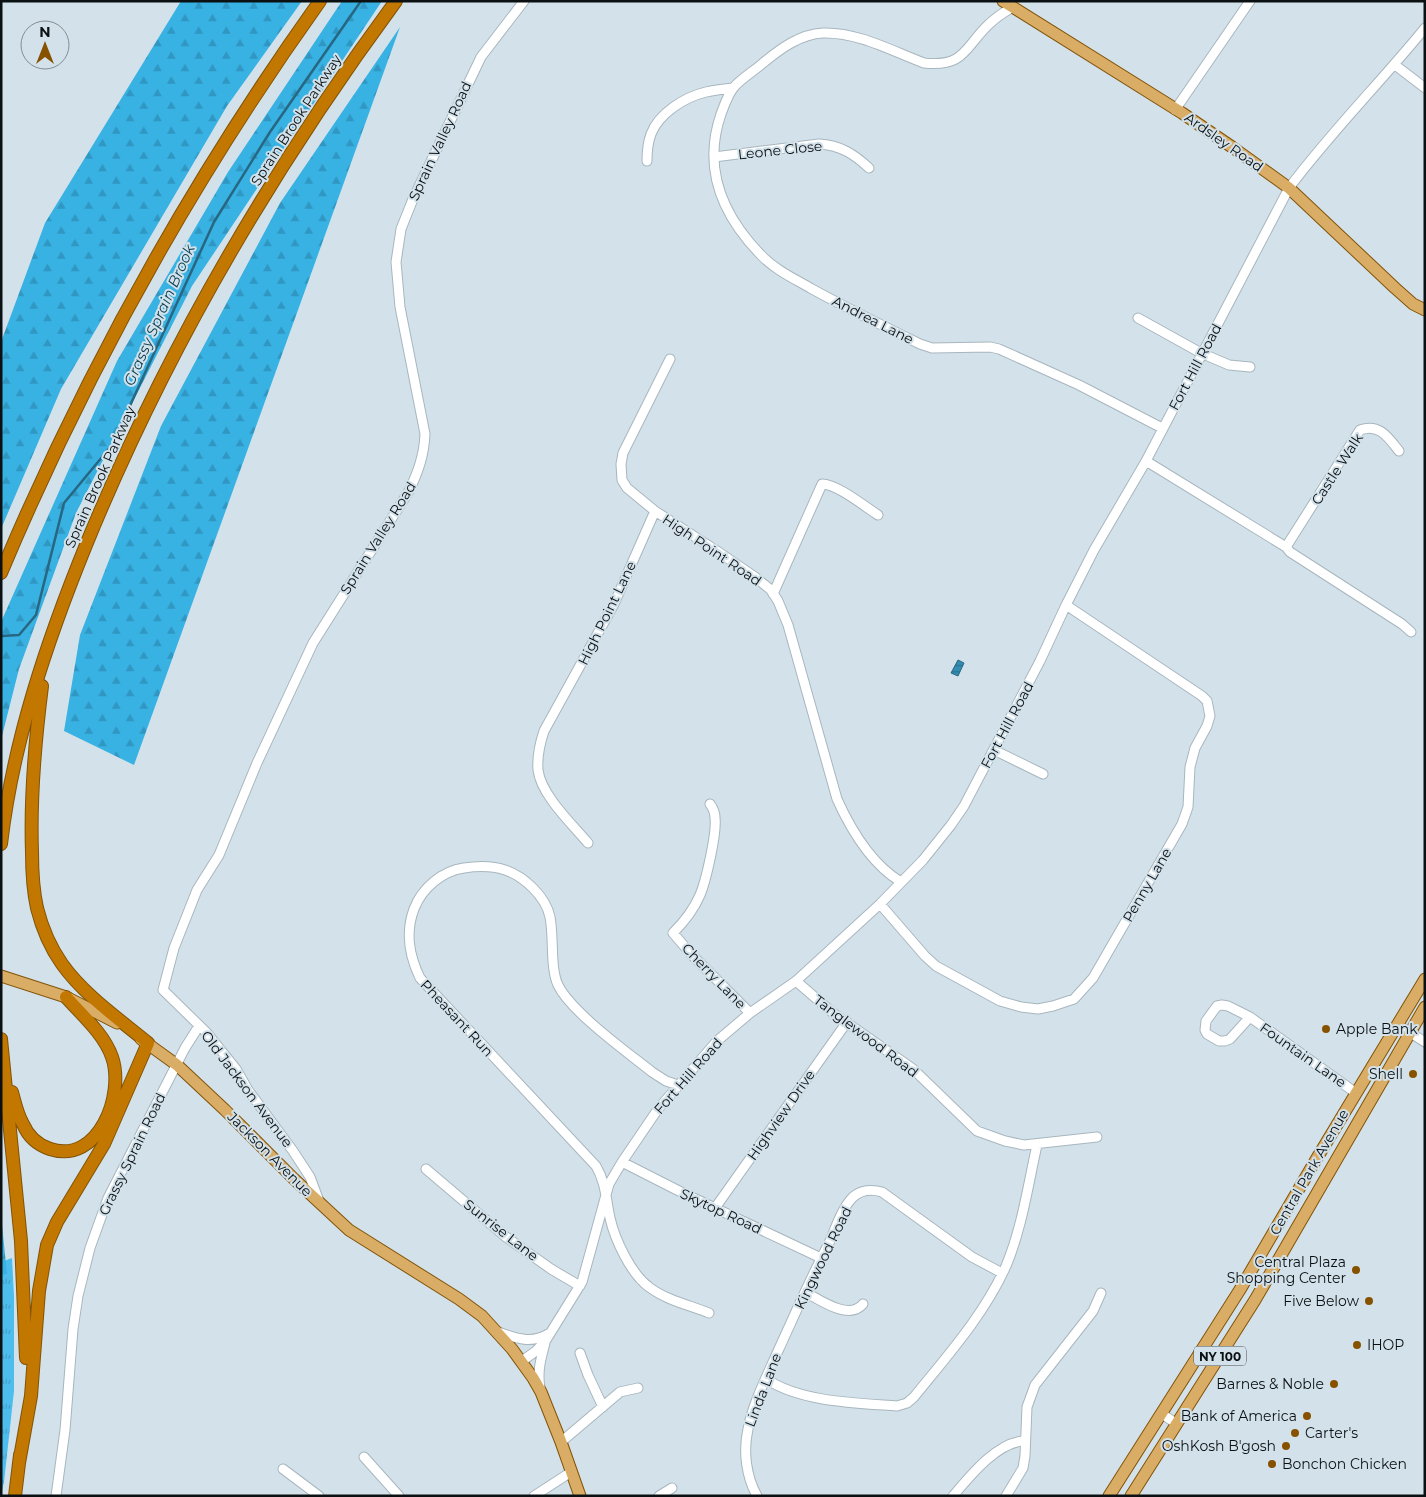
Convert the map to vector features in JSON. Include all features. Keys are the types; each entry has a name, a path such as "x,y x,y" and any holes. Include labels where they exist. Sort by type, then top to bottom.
{"highway":[{"path":"1,573 67,425 104,351 144,278 185,206 238,121 320,1"},
{"name":"Sprain Brook Parkway","path":"1,844 19,744 46,653 67,592 100,510 146,409 225,263 272,184 327,99 396,1"},
{"path":"19,1463 31,1396 39,1291 47,1245 56,1222 104,1144 148,1043 94,998 69,973 51,946 38,913 33,874 31,812 34,753 46,653"},
{"path":"2,1047 19,1116 23,1126 34,1140 48,1148 63,1151 78,1149 90,1142 100,1130 110,1109 115,1085 114,1064 110,1052 100,1036 66,997"},
{"path":"1,1039 21,1232 25,1297 26,1380 15,1496"}],"main road":[{"name":"Ardsley Road","path":"1008,4 1232,147 1289,188 1395,288 1413,304 1425,310"},
{"name":"Jackson Avenue","path":"5,977 66,997 121,1025 148,1043 177,1065 321,1205 350,1230 459,1299 482,1316 522,1361 541,1392 580,1496"},
{"name":"NY 100","path":"1398,1025 1425,980"},
{"name":"NY 100","path":"1409,1034 1425,1007"},
{"name":"Central Park Avenue","path":"1109,1496 1247,1279 1398,1025"},
{"name":"Central Park Avenue","path":"1131,1496 1263,1287 1409,1034"}],"street":[{"name":"Sprain Valley Road","path":"199,1026 163,990 174,948 197,890 219,855 257,763 313,643 409,492 424,453 425,434 400,307 396,262 401,229 413,199 481,57 524,1"},
{"path":"1175,110 1250,1"},
{"path":"646,161 650,135 655,125 672,108 705,92 733,88 778,51 805,37 821,33 840,34 855,37 924,63 947,63 964,54 987,26 1004,12 1008,4"},
{"name":"Fort Hill Road","path":"522,1361 536,1351 548,1336 580,1286 589,1262 609,1184 658,1109 716,1041 750,1013 796,981 880,904 924,860 951,825 973,792 1040,662 1094,550 1146,461 1289,188 1316,152 1395,65 1425,28"},
{"path":"1395,65 1425,88"},
{"name":"Andrea Lane","path":"733,88 724,106 714,141 717,183 721,197 730,214 762,256 785,274 920,344 932,348 990,347 999,349 1078,385 1162,428"},
{"name":"Leone Close","path":"714,157 819,144 845,149 869,168"},
{"path":"1138,318 1201,353 1228,365 1250,367"},
{"name":"High Point Road","path":"670,359 628,440 621,464 622,480 627,488 655,511 755,576 773,594 788,625 837,799 848,825 880,865 901,882"},
{"name":"Castle Walk","path":"1286,546 1360,430 1368,427 1377,429 1386,434 1399,450"},
{"path":"1146,461 1286,546 1290,552 1412,632"},
{"path":"773,594 822,484 837,488 878,515"},
{"name":"High Point Lane","path":"588,843 552,800 542,783 538,770 539,747 544,732 614,604 655,511"},
{"name":"Penny Lane","path":"880,904 936,966 1000,1001 1021,1007 1038,1009 1053,1006 1074,999 1093,978 1182,824 1188,807 1190,767 1195,748 1207,726 1210,716 1207,701 1202,696 1066,605"},
{"path":"994,750 1043,774"},
{"name":"Cherry Lane","path":"710,804 715,819 705,880 693,908 673,933 691,954 750,1013"},
{"name":"Pheasant Run","path":"678,1085 666,1081 652,1072 571,1003 558,985 550,916 538,893 529,883 506,870 468,867 453,869 439,876 426,889 414,907 408,937 410,953 420,978 596,1166 602,1175 614,1234 634,1270 642,1280 650,1288 666,1296 709,1313"},
{"name":"Tanglewood Road","path":"796,981 833,1013 913,1069 977,1131 1024,1145 1097,1137"},
{"name":"Fountain Lane","path":"1250,1018 1230,1039 1225,1041 1220,1041 1207,1034 1205,1030 1206,1021 1217,1006 1222,1004 1228,1006 1250,1018 1356,1093"},
{"name":"Highview Drive","path":"715,1208 847,1022"},
{"path":"1398,1025 1409,1034 1425,1042"},
{"name":"Grassy Sprain Road","path":"56,1496 65,1430 73,1329 78,1296 90,1248 108,1198 199,1026"},
{"name":"Old Jackson Avenue","path":"199,1026 207,1033 236,1070 248,1090 293,1151 310,1177 321,1205"},
{"path":"766,1379 779,1388 812,1397 897,1406 907,1403 914,1397 963,1336 984,1306 1002,1273 1014,1245 1037,1145"},
{"name":"Skytop Road","path":"622,1162 821,1258"},
{"name":"Sunrise Lane","path":"426,1169 506,1237 551,1269 580,1286"},
{"name":"Kingwood Road","path":"782,1343 821,1258 852,1199 857,1194 874,1190 882,1192 972,1257 1002,1273"},
{"path":"1247,1279 1263,1287"},
{"path":"805,1292 825,1303 850,1311 859,1308 863,1304"},
{"path":"1006,1496 1022,1468 1027,1407 1034,1386 1093,1311 1101,1293"},
{"path":"496,1331 528,1340 548,1336 538,1379 541,1392"},
{"name":"Linda Lane","path":"757,1496 750,1479 746,1459 746,1443 750,1419 782,1343"},
{"path":"580,1353 603,1407"},
{"path":"561,1442 620,1392 638,1388"},
{"path":"1162,1414 1177,1424"},
{"path":"953,1496 981,1464 1015,1441 1025,1442"},
{"path":"364,1457 399,1496"},
{"path":"283,1469 319,1496"},
{"path":"534,1496 571,1472"},
{"path":"659,1496 672,1488"}],"green space":[{"path":"181,1 302,1 227,106 61,389 1,529 1,342 45,223"},
{"path":"342,1 382,1 192,286 76,513 19,669 1,740 1,622 117,361 228,172"},
{"path":"400,27 134,765 64,731 80,635 161,426 280,203"},
{"path":"1,1215 7,1274 1,1275"},
{"path":"12,1258 14,1391 1,1495 1,1262"}],"shaded area":[{"path":"958,660 964,663 958,676 951,673"}],"waterway":[{"name":"Grassy Sprain Brook","path":"1,636 19,635 36,615 64,503 112,445 214,222 270,132 361,1"}],"place":[{"name":"Apple Bank","path":"1326,1029"},
{"name":"Shell","path":"1413,1074"},
{"name":"Central Plaza Shopping Center","path":"1356,1270"},
{"name":"Five Below","path":"1369,1301"},
{"name":"IHOP","path":"1357,1345"},
{"name":"Barnes & Noble","path":"1334,1384"},
{"name":"Bank of America","path":"1307,1416"},
{"name":"Carter's","path":"1295,1433"},
{"name":"OshKosh B'gosh","path":"1286,1446"},
{"name":"Bonchon Chicken","path":"1272,1464"}]}
